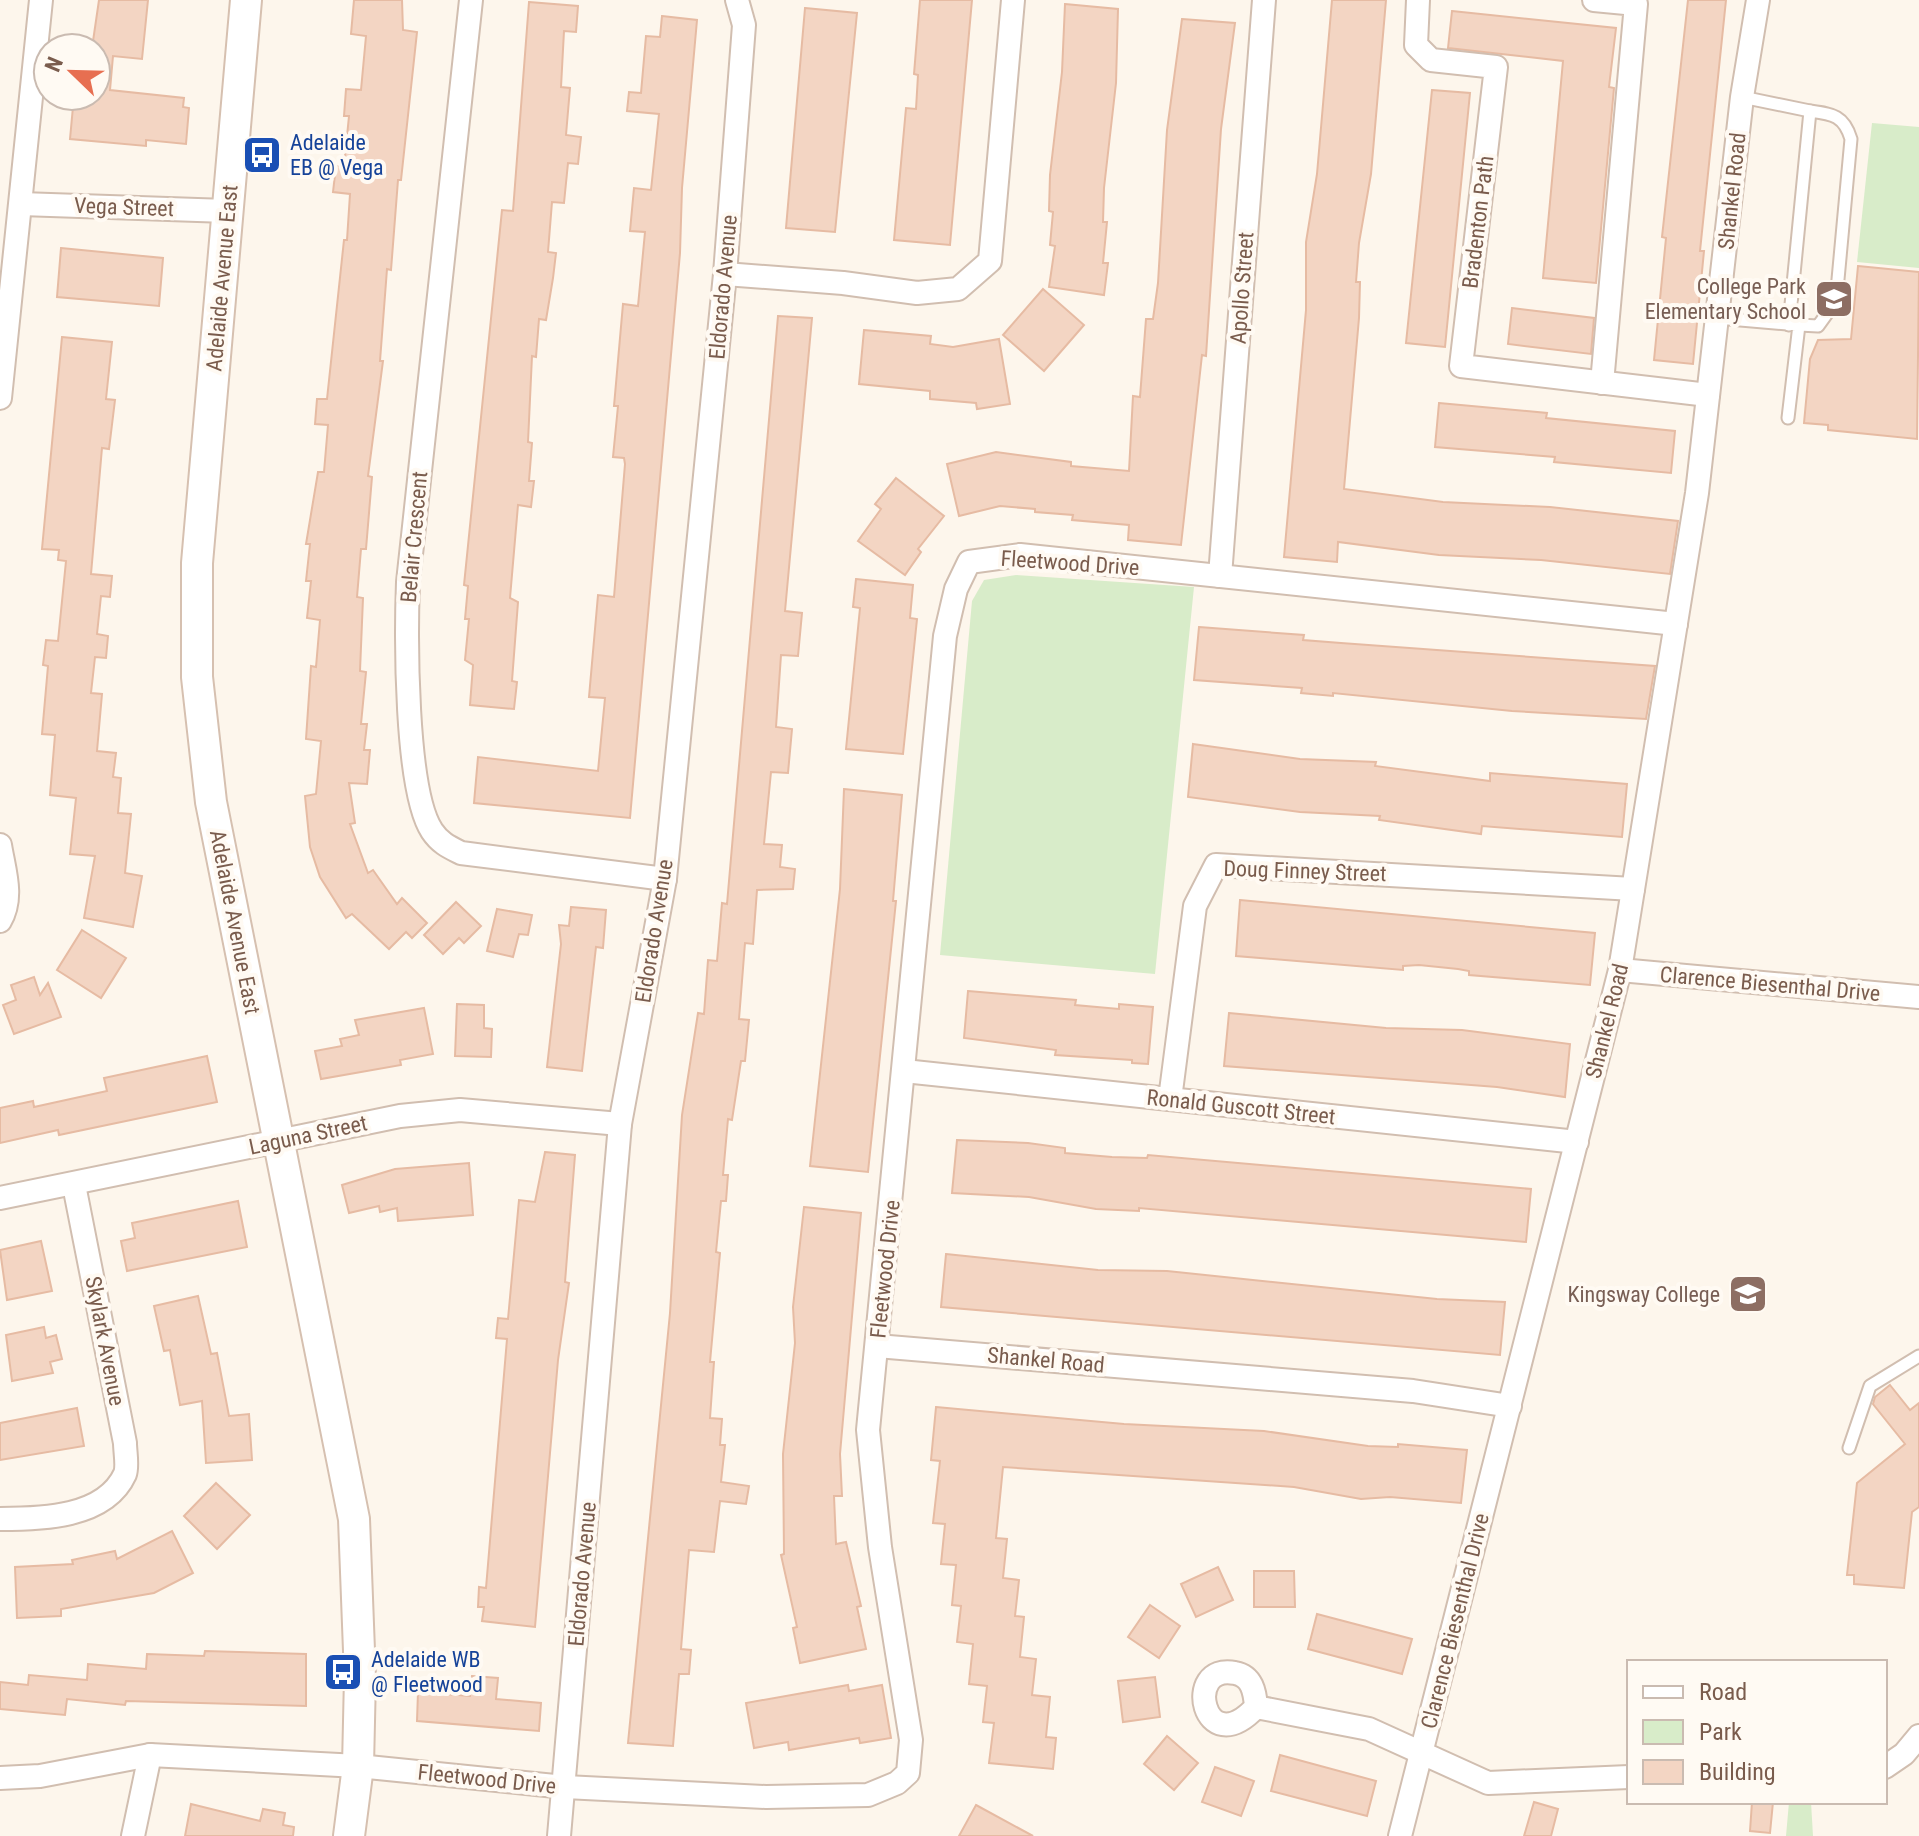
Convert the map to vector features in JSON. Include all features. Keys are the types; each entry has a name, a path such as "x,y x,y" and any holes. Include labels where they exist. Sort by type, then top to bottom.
{"main road":[{"name":"Adelaide Avenue East","path":"246,0 197,563 197,677 211,802 354,1519 360,1677 358,1766 349,1836"}],"street":[{"path":"0,398 41,0"},
{"name":"Belair Crescent","path":"471,0 408,582 405,641 422,802 430,829 444,845 461,853 665,879"},
{"name":"Eldorado Avenue","path":"559,1836 620,1124 665,879 725,274 744,25 737,0"},
{"path":"725,274 917,293 958,289 990,261 1013,0"},
{"name":"Apollo Street","path":"1220,576 1264,0"},
{"name":"Bradenton Path","path":"1418,0 1416,45 1431,60 1496,67 1461,366 1708,395"},
{"path":"1594,0 1636,4 1602,383"},
{"name":"Shankel Road","path":"877,1346 1413,1391 1510,1406 1620,970 1676,624 1708,395 1742,97 1758,0"},
{"name":"Vega Street","path":"21,204 227,211"},
{"name":"Fleetwood Drive","path":"0,1778 40,1776 150,1755 358,1766 565,1787 766,1797 868,1795 897,1783 908,1773 911,1740 880,1547 868,1430 945,636 956,589 969,562 1020,555 1676,624"},
{"path":"0,845 8,892 7,910 0,921"},
{"name":"Doug Finney Street","path":"1170,1099 1195,906 1216,865 1633,889"},
{"name":"Clarence Biesenthal Drive","path":"1620,970 1919,997"},
{"name":"Ronald Guscott Street","path":"904,1071 1577,1142"},
{"name":"Laguna Street","path":"0,1198 400,1116 460,1110 620,1124"},
{"name":"Skylark Avenue","path":"0,1519 58,1516 93,1505 112,1494 126,1472 125,1443 74,1185"},
{"name":"Clarence Biesenthal Drive","path":"1400,1836 1510,1406"},
{"path":"1256,1707 1369,1729 1488,1783 1627,1777"},
{"path":"1887,1766 1904,1754 1919,1736"},
{"path":"133,1836 150,1755"}],"lane":[{"path":"1717,318 1818,326 1836,301 1851,139 1847,125 1835,114 1742,97"},
{"path":"1788,418 1810,111"},
{"path":"1849,1448 1870,1386 1919,1356"}],"green space":[{"path":"1872,123 1919,127 1919,268 1857,262"},
{"path":"1016,575 1194,587 1155,974 940,955 972,601 984,580"},
{"path":"1789,1804 1811,1804 1813,1836 1786,1836"}],"building":[{"path":"99,0 148,0 142,59 113,56 112,67 112,32 94,32"},
{"path":"354,0 402,0 403,30 417,32 401,180 398,180 391,270 387,269 380,361 383,361 368,476 372,477 366,549 361,549 357,597 363,598 360,671 366,672 361,724 367,724 364,750 370,750 367,784 349,783 355,823 350,824 368,873 373,870 397,904 402,898 427,923 412,938 406,932 389,949 352,914 346,918 320,877 310,847 305,796 316,794 321,741 306,739 311,666 316,667 320,620 307,618 311,581 306,581 310,544 306,544 318,472 324,472 328,425 315,424 317,399 327,399 344,240 347,240 350,194 333,192 336,166 344,166 349,116 344,116 346,89 361,90 366,36 351,34"},
{"path":"920,0 972,0 950,245 894,240 906,108 916,109 918,75 914,74"},
{"path":"1332,0 1386,0 1371,174 1359,243 1356,282 1360,282 1359,318 1344,489 1443,502 1550,507 1678,521 1670,574 1541,560 1439,555 1338,542 1337,562 1284,557 1306,310 1306,242 1317,174"},
{"path":"1688,0 1726,0 1700,251 1704,251 1693,364 1654,360 1666,238 1662,237"},
{"path":"529,2 578,6 576,32 564,31 561,87 570,88 566,135 581,137 578,164 568,163 564,203 552,202 548,252 556,253 553,278 546,320 539,319 536,357 532,356 528,442 532,443 529,481 534,481 531,507 518,505 510,598 518,602 512,681 517,682 514,709 470,705 473,665 465,660 469,619 465,619 468,586 464,585 502,210 513,211"},
{"path":"1065,4 1118,9 1116,83 1104,188 1103,222 1107,222 1103,263 1108,263 1104,295 1049,287 1055,246 1050,245 1053,212 1049,211 1050,175 1062,72"},
{"path":"805,8 857,13 835,232 786,228"},
{"path":"1452,11 1616,28 1609,87 1614,88 1596,283 1543,278 1563,61 1448,48"},
{"path":"662,16 697,20 682,188 680,253 630,818 474,803 478,757 598,771 605,698 589,697 598,595 614,597 625,464 624,458 613,457 623,304 638,306 645,232 630,231 634,188 651,190 659,114 627,111 629,92 641,93 646,36 660,37"},
{"path":"1182,19 1235,23 1221,129 1206,356 1202,355 1181,545 1128,540 1129,525 1072,520 1073,515 1035,512 1035,509 1000,506 959,516 947,464 996,452 1071,462 1071,466 1129,471 1133,396 1140,397 1146,319 1153,319 1158,283 1167,130"},
{"path":"112,90 184,98 183,107 189,108 186,144 146,140 146,146 70,139 73,112 112,112"},
{"path":"1432,90 1470,93 1445,347 1406,343"},
{"path":"61,248 163,258 159,306 57,297"},
{"path":"1858,266 1919,272 1917,439 1828,430 1828,425 1804,423 1810,359 1818,340 1851,339"},
{"path":"1043,289 1084,325 1044,371 1003,335"},
{"path":"1512,308 1594,318 1591,354 1508,344"},
{"path":"778,316 812,318 785,611 802,613 798,656 781,655 776,727 792,729 788,773 771,772 764,844 782,845 780,867 795,869 793,889 757,890 753,944 745,943 739,1019 749,1020 745,1061 741,1061 732,1120 728,1119 723,1175 728,1175 726,1201 721,1201 716,1252 720,1253 710,1362 714,1362 710,1418 722,1419 720,1445 725,1445 721,1482 749,1486 746,1504 720,1501 714,1552 689,1550 681,1649 691,1650 689,1674 679,1674 673,1746 628,1743 670,1313 682,1115 698,1013 704,1014 708,960 717,961 722,903 727,904"},
{"path":"864,330 931,336 930,344 953,347 999,339 1010,404 977,409 976,403 930,399 930,391 859,384"},
{"path":"62,337 112,342 106,399 115,400 109,449 102,448 91,574 112,576 110,597 101,596 97,634 108,636 106,658 95,657 91,693 102,694 97,751 116,753 113,777 121,778 118,813 131,814 125,873 142,876 133,927 84,918 95,856 70,854 76,798 50,795 55,735 42,734 48,666 43,665 46,640 58,641 66,561 58,560 59,550 42,549"},
{"path":"1439,403 1547,413 1546,418 1675,431 1671,473 1554,462 1555,457 1435,447"},
{"path":"896,478 944,516 918,549 921,552 905,575 858,541 881,509 875,504"},
{"path":"856,579 913,585 910,618 917,619 903,754 846,749 860,608 853,607"},
{"path":"1199,627 1304,635 1303,640 1655,666 1646,719 1512,711 1333,693 1333,696 1301,693 1302,688 1194,680"},
{"path":"1193,744 1300,759 1376,762 1375,766 1490,781 1490,773 1627,784 1622,837 1482,826 1481,834 1379,820 1380,816 1300,812 1188,797"},
{"path":"844,789 902,795 893,901 896,901 868,1172 810,1166 840,889"},
{"path":"1240,900 1595,933 1590,985 1469,975 1469,971 1419,965 1403,966 1403,970 1236,956"},
{"path":"456,902 481,926 464,943 459,938 443,954 424,935"},
{"path":"571,907 606,910 603,948 596,947 582,1071 547,1067 561,944 559,925 569,926"},
{"path":"497,909 532,915 528,935 519,934 513,957 487,951"},
{"path":"82,930 126,958 101,998 57,970"},
{"path":"34,977 40,995 48,983 61,1017 14,1034 3,1005 16,1000 11,985"},
{"path":"968,991 1076,1000 1075,1005 1119,1009 1119,1004 1153,1007 1148,1064 1132,1063 1132,1060 1055,1055 1056,1050 964,1038"},
{"path":"457,1004 484,1005 484,1028 492,1029 491,1057 455,1056"},
{"path":"424,1008 433,1054 400,1060 401,1065 321,1079 315,1051 342,1046 340,1039 359,1035 355,1020"},
{"path":"1229,1013 1386,1028 1462,1030 1570,1044 1565,1097 1497,1087 1224,1066"},
{"path":"207,1056 217,1102 59,1135 58,1130 0,1143 0,1108 33,1101 34,1107 107,1091 104,1078"},
{"path":"957,1140 1028,1143 1065,1148 1065,1153 1147,1158 1148,1155 1531,1189 1526,1242 1139,1208 1139,1211 1096,1209 1029,1197 952,1193"},
{"path":"545,1152 575,1155 565,1282 569,1283 558,1360 535,1627 482,1621 484,1607 478,1607 479,1587 486,1588 507,1339 496,1338 498,1318 508,1319 519,1200 535,1202"},
{"path":"469,1163 473,1215 398,1221 397,1208 380,1212 379,1206 349,1213 342,1185 395,1169"},
{"path":"238,1201 247,1247 127,1271 121,1241 135,1238 132,1223"},
{"path":"804,1207 861,1213 840,1454 842,1496 834,1496 836,1544 846,1542 861,1606 857,1607 866,1649 800,1663 793,1628 797,1627 781,1555 784,1554 783,1454 795,1343 793,1307"},
{"path":"41,1241 52,1291 7,1300 0,1250"},
{"path":"946,1254 1098,1270 1167,1271 1437,1299 1505,1302 1500,1355 941,1307"},
{"path":"198,1296 211,1354 217,1353 229,1416 249,1414 252,1460 206,1463 202,1401 180,1405 170,1350 164,1351 154,1306"},
{"path":"44,1327 46,1338 56,1335 62,1359 50,1362 53,1373 12,1381 6,1335"},
{"path":"1890,1385 1910,1410 1919,1403 1919,1507 1912,1512 1904,1588 1854,1584 1854,1575 1847,1575 1857,1483 1905,1444 1873,1404 1875,1397"},
{"path":"936,1407 1124,1424 1264,1431 1368,1446 1398,1447 1398,1444 1467,1450 1461,1503 1390,1497 1361,1499 1294,1487 1003,1467 996,1538 1007,1539 1003,1578 1019,1580 1015,1616 1024,1617 1020,1657 1036,1659 1032,1695 1050,1697 1046,1737 1056,1738 1053,1769 989,1763 994,1723 983,1722 987,1686 969,1684 973,1644 957,1642 961,1606 952,1605 956,1565 941,1564 945,1524 933,1523 940,1461 931,1460"},
{"path":"77,1408 84,1446 0,1460 0,1423"},
{"path":"216,1483 250,1515 217,1549 184,1516"},
{"path":"172,1531 193,1573 154,1593 61,1609 61,1616 17,1618 15,1567 73,1564 72,1560 115,1551 117,1559"},
{"path":"1218,1567 1233,1600 1196,1617 1181,1584"},
{"path":"1254,1571 1294,1571 1295,1607 1254,1607"},
{"path":"1150,1605 1180,1626 1159,1658 1128,1637"},
{"path":"1317,1614 1412,1639 1402,1674 1308,1649"},
{"path":"205,1651 306,1654 306,1706 126,1701 125,1705 67,1699 65,1715 0,1709 0,1682 28,1685 29,1675 87,1680 88,1664 146,1669 147,1654 204,1656"},
{"path":"472,1676 498,1678 496,1699 541,1703 539,1731 417,1721 418,1692 470,1696"},
{"path":"1155,1677 1160,1717 1123,1722 1118,1681"},
{"path":"848,1685 849,1691 882,1685 891,1738 860,1743 859,1738 789,1750 788,1742 754,1748 746,1703"},
{"path":"1167,1736 1198,1763 1174,1790 1144,1764"},
{"path":"1280,1755 1376,1781 1367,1816 1271,1791"},
{"path":"1215,1767 1254,1781 1241,1816 1202,1802"},
{"path":"1534,1802 1558,1809 1551,1836 1524,1836"},
{"path":"191,1804 260,1821 263,1809 285,1813 283,1825 294,1827 293,1836 185,1836"},
{"path":"1752,1804 1773,1804 1770,1833 1750,1831"},
{"path":"976,1805 1033,1836 959,1836"}],"place":[{"name":"Adelaide EB @ Vega","path":"262,155"},
{"name":"College Park Elementary School","path":"1834,299"},
{"name":"Kingsway College","path":"1748,1294"},
{"name":"Adelaide WB @ Fleetwood","path":"343,1672"}]}
